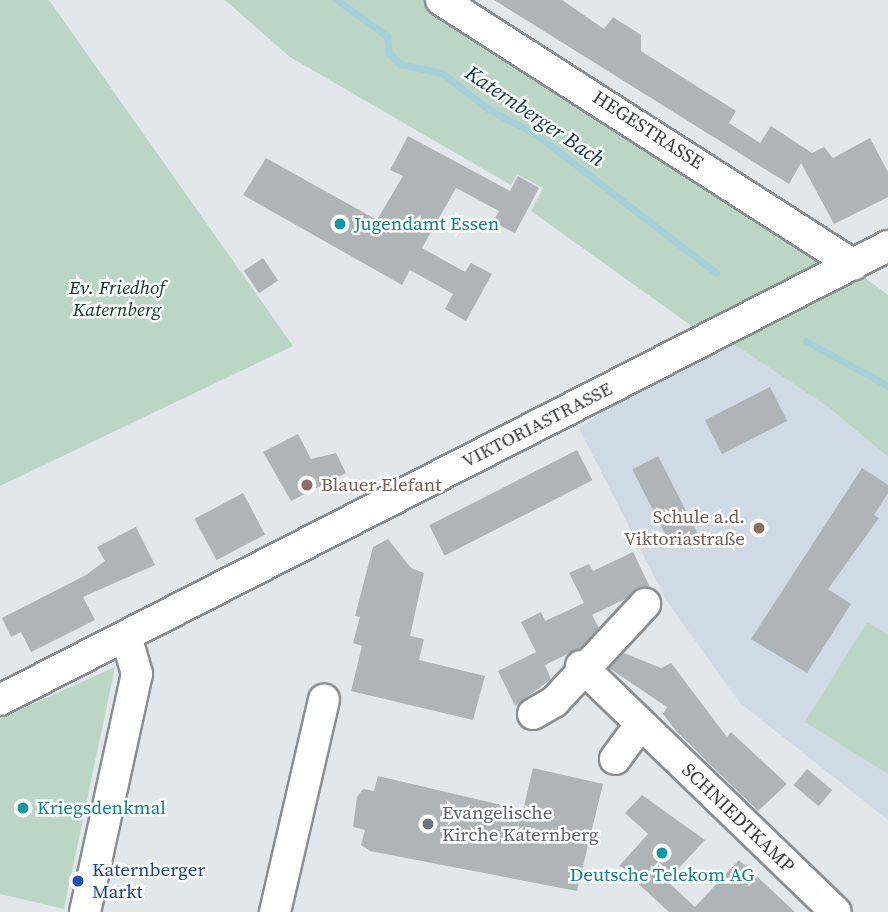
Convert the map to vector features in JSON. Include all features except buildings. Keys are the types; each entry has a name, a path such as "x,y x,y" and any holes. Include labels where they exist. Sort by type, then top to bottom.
{"street":[{"name":"HEGESTRASSE","path":"441,0 480,10 853,265"},
{"name":"VIKTORIASTRASSE","path":"0,700 888,246"},
{"path":"533,714 554,702 581,667 645,604"},
{"path":"85,912 136,674 126,636"},
{"name":"SCHNIEDTKAMP","path":"581,667 836,912"},
{"path":"275,912 324,700"},
{"path":"615,759 640,725"}],"shaded area":[{"name":"Schule a.d. Viktoriastraße","path":"711,339 738,347 828,407 888,457 888,820 740,703 666,600 579,428"}],"green space":[{"name":"Ev. Friedhof Katernberg","path":"0,0 49,0 293,346 0,486"},
{"path":"225,0 425,0 850,266 707,337 531,211 543,188 517,174 511,185 290,57"},
{"path":"853,269 888,295 888,457 828,407 738,347 711,339"},
{"path":"867,622 888,635 888,774 805,722"},
{"path":"115,667 64,909 0,894 0,719"}],"waterway":[{"name":"Katernberger Bach","path":"337,0 387,36 389,53 400,64 442,73 488,109 537,135 716,273"},
{"name":"Katernberger Bach","path":"806,341 888,386"}],"place":[{"name":"Jugendamt Essen","path":"340,224"},
{"name":"Blauer Elefant","path":"307,485"},
{"name":"Schule a.d. Viktoriastraße","path":"759,528"},
{"name":"Kriegsdenkmal","path":"23,808"},
{"name":"Evangelische Kirche Katernberg","path":"428,824"},
{"name":"Deutsche Telekom AG","path":"662,853"},
{"name":"Katernberger Markt","path":"78,881"}]}
